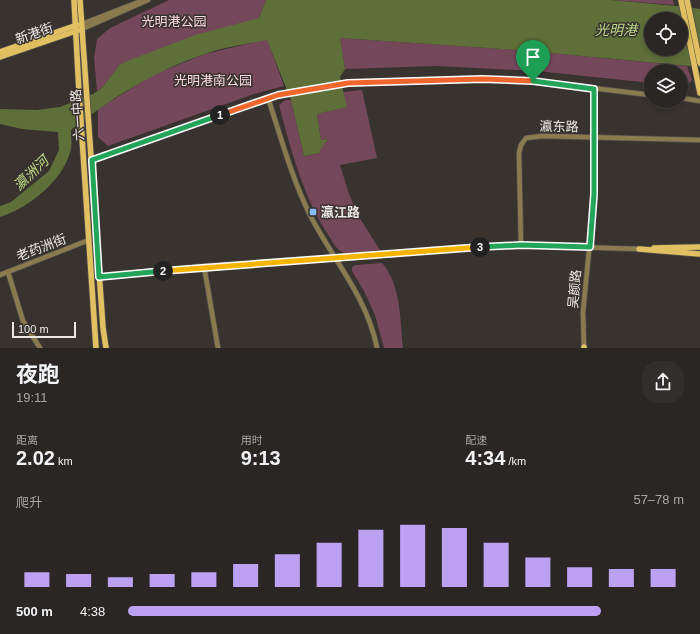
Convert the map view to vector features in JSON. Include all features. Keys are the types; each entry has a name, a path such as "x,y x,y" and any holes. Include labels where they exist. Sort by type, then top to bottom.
{"main road":[{"name":"六一中路","path":"74,0 79,27 89,118 99,277 106,348"},
{"name":"六一中路","path":"80,0 79,92 96,348"},
{"path":"687,0 684,4 698,65 700,93"},
{"name":"新港街","path":"0,52 79,27"},
{"name":"新港街","path":"0,57 79,27"},
{"path":"639,248 700,247"},
{"path":"639,248 700,254"}],"street":[{"path":"79,27 144,0"},
{"path":"79,27 148,0"},
{"path":"92,160 268,98 329,85 376,81 498,79 533,81 644,94"},
{"name":"吴颜路","path":"584,348 583,312 594,200 594,89"},
{"path":"268,98 298,189 316,225 353,284 367,312 377,348"},
{"path":"688,99 700,100"},
{"name":"瀛东路","path":"521,245 519,153 523,141 533,136 700,140"},
{"name":"老药洲街","path":"0,275 89,240"},
{"path":"99,277 204,266 521,245 639,248"},
{"path":"204,266 218,348"},
{"path":"8,272 23,321 40,348"}],"green space":[{"name":"光明港公园","path":"169,0 266,0 259,18 120,64 102,88 97,91 94,58 97,39 110,28"},
{"path":"611,0 673,0 674,5"},
{"path":"340,38 518,50 666,64 644,64 644,82 537,71 436,66 345,69"},
{"name":"光明港南公园","path":"267,39 284,86 254,94 108,146 98,137 98,109 155,74 205,54"},
{"path":"688,69 692,80 688,85"},
{"path":"362,90 377,158 340,165 349,194 359,217 380,250 349,254 340,251 336,246 312,205 293,156 279,105 285,100 291,100 304,156 320,153 319,150 328,139 321,140 317,114 346,107 343,92"},
{"path":"382,263 393,281 396,292 400,314 403,348 384,348 375,315 364,291 352,271 352,267 355,265"}],"water":[{"name":"光明港","path":"266,0 611,0 700,9 700,67 688,66 688,64 668,64 518,50 340,38 345,69 340,77 347,107 317,114 321,140 328,139 320,150 320,153 304,156 291,100 267,40 227,48 186,61 151,77 118,96 86,118 71,130 71,149 61,171 53,182 33,200 11,213 0,217 0,206 11,202 49,171 59,150 58,132 22,129 0,124 0,109 37,110 60,107 93,94 102,88 120,64 195,35 259,18"}],"place":[{"name":"瀛江路","path":"313,212"}],"route":[{"path":"482,79 533,81 594,89 594,194 590,247 521,245 464,248 204,266 99,277 92,160 268,98 318,87 376,81 482,79"}],"water label":[{"name":"瀛洲河","path":"31,173"}]}
